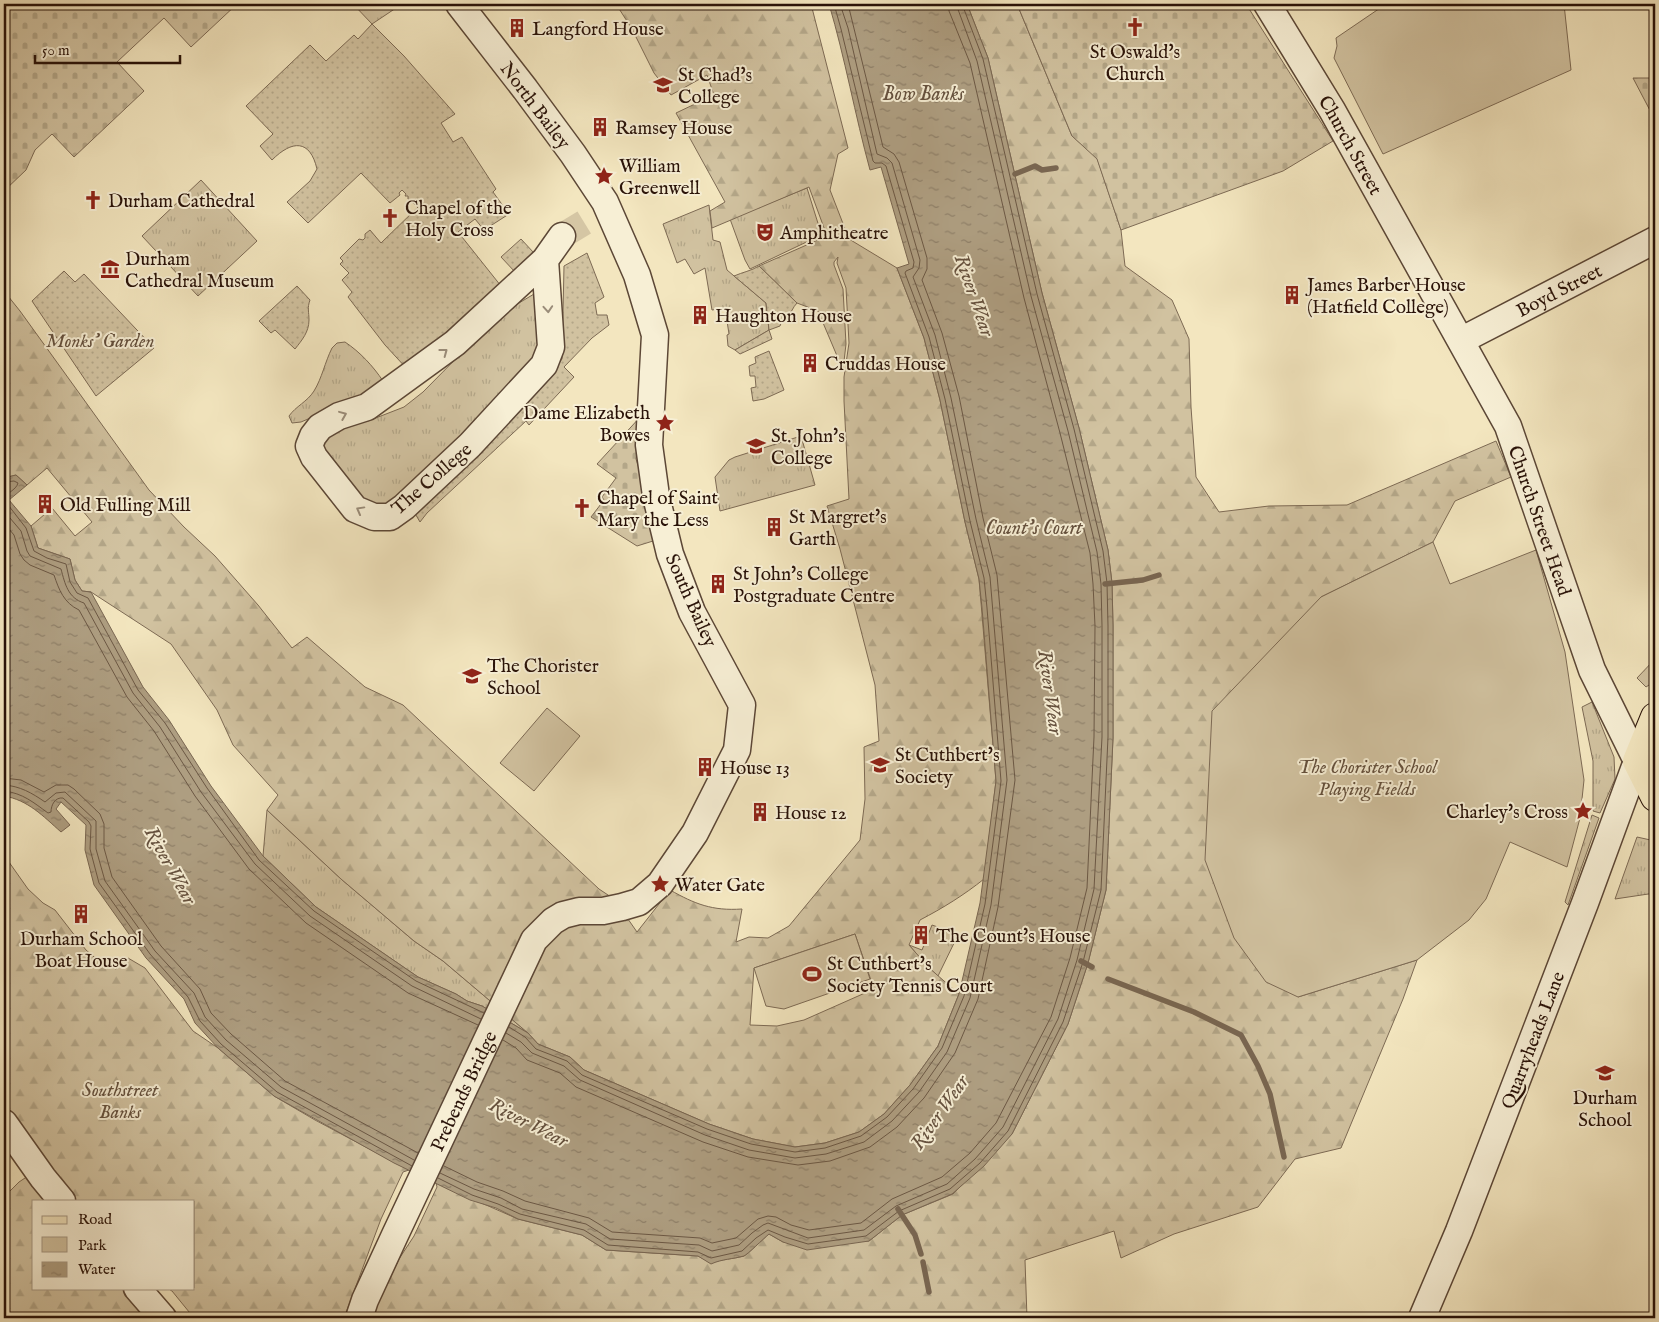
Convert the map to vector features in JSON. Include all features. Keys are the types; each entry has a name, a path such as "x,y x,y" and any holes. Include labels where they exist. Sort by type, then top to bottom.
{"main road":[{"path":"1655,717 1637,760 1655,797"}],"street":[{"name":"North Bailey","path":"459,4 573,154 600,214"},
{"name":"Church Street","path":"1267,4 1332,110 1432,286"},
{"name":"South Bailey","path":"527,953 540,932 564,915 603,911 638,902 660,884 695,833 737,750 742,705 692,612 670,554 656,496 649,445 655,335 637,275 600,214"},
{"name":"The College","path":"545,260 551,347 544,365 470,445 404,507 390,517 374,517 355,509 314,458 309,446 313,436 320,427 339,416 367,407 455,343 545,260 562,236"},
{"name":"Boyd Street","path":"1462,340 1655,240"},
{"name":"Church Street Head","path":"1432,286 1508,426 1592,670 1637,760"},
{"name":"Quarryheads Lane","path":"1422,1318 1463,1222 1592,885 1637,760"},
{"name":"Prebends Bridge","path":"359,1318 365,1300 398,1228 527,953"},
{"path":"4,1123 42,1178 61,1200"},
{"path":"139,1290 163,1318"}],"green space":[{"path":"4,4 237,4 191,47 164,18 117,62 144,91 74,157 52,134 35,150 26,170 4,191"},
{"path":"353,4 402,4 372,24"},
{"path":"616,4 811,4 848,148 838,154 830,190 849,239 897,268 924,338 940,400 965,522 979,579 996,781 984,879 953,901 920,920 909,945 928,967 959,994 938,1046 910,1085 884,1114 859,1132 825,1143 795,1147 753,1139 709,1124 584,1070 570,1057 538,1044 528,1033 443,961 414,941 341,879 267,810 278,795 233,745 217,710 171,644 91,592 82,591 75,580 70,559 38,548 31,526 52,508 75,536 92,522 47,468 27,485 16,475 4,478 4,291 149,490 215,556 258,605 292,648 307,637 365,687 403,705 599,889 614,899 637,932 670,890 704,906 722,909 742,909 736,942 749,937 768,938 789,926 860,840 865,799 864,747 879,741 875,685 827,506 849,499 844,401 844,377 849,343 846,288 837,263 838,257 834,265 843,289 846,344 843,370 818,311 797,303 759,266 827,236 809,187 712,228 710,211 725,202 676,113 714,95 707,75 671,95 654,73 632,29","holes":["855,934 874,989 804,1020 777,1026 750,1025 754,968"]},
{"path":"967,4 1017,4 1072,136 1097,158 1121,230 1125,266 1172,300 1189,339 1196,477 1219,512 1269,506 1347,505 1496,441 1511,477 1455,501 1433,542 1321,597 1298,997 1417,960 1403,999 1341,1148 1295,1159 1258,1207 1174,1234 1121,1258 1114,1231 1025,1260 1027,1318 371,1318 399,1259 414,1236 437,1187 436,1183 518,1219 582,1235 606,1250 698,1256 711,1263 744,1256 769,1234 783,1242 869,1241 902,1215 953,1194 1012,1134 1068,1024 1088,963 1106,890 1113,738 1112,583 1108,550 1079,428 1042,293 988,58"},
{"path":"1017,4 1246,4 1333,141 1283,171 1121,230 1097,159 1072,136"},
{"path":"1386,4 1564,4 1571,70 1383,154 1334,58 1337,46 1336,38"},
{"path":"372,24 404,56 455,114 441,123 453,142 462,137 496,189 493,192 509,214 484,230 475,219 458,232 501,286 408,370 385,345 348,297 352,292 342,280 349,273 340,264 343,261 340,258 359,239 363,240 365,234 370,230 381,243 418,207 408,199 408,196 405,196 406,194 402,190 399,193 400,195 390,203 361,173 308,223 287,202 310,181 317,169 314,159 305,148 293,146 279,153 272,160 260,146 273,134 246,106 310,45 326,61 354,35 358,39"},
{"path":"1633,78 1655,78 1655,120"},
{"path":"201,180 257,241 198,296 142,236"},
{"path":"807,188 821,233 819,236 750,269 730,219"},
{"path":"709,205 713,240 720,242 727,270 766,303 769,330 735,350 728,346 727,335 729,334 725,308 712,310 705,268 694,274 685,259 677,263 663,224"},
{"path":"521,239 534,253 515,272 501,257"},
{"path":"587,253 604,297 595,303 597,315 607,315 609,325 592,338 564,367 574,377 529,425 526,421 427,513 420,522 413,510 551,373 562,359 564,266"},
{"path":"759,266 797,303 780,326 769,330 766,303 734,276"},
{"name":"Monks' Garden","path":"64,271 75,282 84,274 154,348 96,396 32,301"},
{"path":"297,286 310,300 308,328 305,336 295,349 275,330 271,333 259,321"},
{"path":"534,294 539,295 542,311 536,359 391,506 367,507 323,450 323,440 346,425 368,421 404,407 423,392 499,315"},
{"path":"769,330 772,339 740,354 735,350"},
{"path":"345,342 375,370 383,381 382,390 301,422 292,423 289,416 314,391 332,348 337,343"},
{"path":"769,351 784,390 764,399 753,401 751,388 756,387 755,376 750,376 749,366 756,363 755,357"},
{"path":"642,415 636,459 659,532 653,541 637,546 591,517 604,500 602,497 616,478 597,464"},
{"path":"801,436 815,485 720,511 715,477 729,460"},
{"name":"The Chorister School Playing Fields","path":"1433,542 1450,584 1536,550 1565,652 1584,780 1580,818 1567,867 1510,842 1486,899 1469,920 1417,960 1298,997 1266,982 1234,938 1205,860 1212,711 1321,597"},
{"path":"1655,659 1655,681 1646,687 1637,678"},
{"path":"1592,702 1614,757 1615,779 1600,813 1593,811 1593,761 1582,707"},
{"path":"547,708 580,736 534,791 500,763"},
{"path":"267,810 341,879 414,941 443,961 528,1033 482,1006 467,1001 418,977 316,907 263,856"},
{"path":"1592,815 1599,818 1568,905 1565,902"},
{"path":"1637,837 1655,841 1655,893 1615,899"},
{"name":"Southstreet Banks","path":"4,855 28,889 43,903 55,910 86,950 100,962 116,969 128,958 145,968 193,1031 218,1048 274,1096 409,1170 403,1172 381,1219 344,1318 194,1318 170,1290 195,1290 195,1200 67,1200 4,1109"},
{"path":"932,925 949,931 957,937 938,976 909,945 922,950"},
{"name":"St Cuthbert's Society Tennis Court","path":"855,934 870,979 784,1009 766,1006 754,968"},
{"path":"28,1176 50,1200 32,1200 32,1290 125,1290 147,1318 4,1318 4,1246 8,1240 4,1197"}],"water":[{"path":"829,4 967,4 988,58 1042,293 1079,428 1108,550 1112,583 1113,738 1106,890 1088,963 1068,1024 1012,1134 984,1166 952,1194 902,1215 869,1241 807,1250 783,1242 769,1234 744,1256 711,1264 698,1256 606,1250 582,1235 518,1219 496,1208 470,1200 394,1163 274,1096 218,1048 195,1023 184,999 146,958 94,885 85,850 86,825 61,802 56,809 70,825 61,832 28,805 4,796 4,478 16,475 27,485 9,500 31,526 38,548 70,559 75,580 82,591 91,592 143,687 169,720 211,786 263,856 316,907 418,977 467,1001 482,1006 528,1033 538,1044 570,1057 584,1070 709,1124 753,1139 795,1147 825,1143 859,1132 884,1114 910,1085 938,1046 959,994 980,903 996,781 979,579 965,522 940,400 924,338 897,268 909,264 881,167 870,170"}],"waterway":[{"path":"1015,174 1035,166 1042,170 1056,168"},
{"path":"1105,584 1143,580 1159,575"},
{"path":"1081,961 1092,967"},
{"path":"1108,979 1194,1012 1241,1035 1258,1066 1270,1094 1284,1157"},
{"path":"898,1209 915,1235 921,1254"},
{"path":"923,1262 929,1292"}],"tunnel":[{"path":"562,236 590,219"}],"place":[{"name":"St Oswald's Church","path":"1135,27"},
{"name":"Langford House","path":"517,28"},
{"name":"St Chad's College","path":"663,85"},
{"name":"Ramsey House","path":"600,127"},
{"name":"William Greenwell","path":"604,176"},
{"name":"Durham Cathedral","path":"93,200"},
{"name":"Chapel of the Holy Cross","path":"390,218"},
{"name":"Amphitheatre","path":"765,232"},
{"name":"Durham Cathedral Museum","path":"110,269"},
{"name":"James Barber House (Hatfield College)","path":"1292,295"},
{"name":"Haughton House","path":"700,315"},
{"name":"Cruddas House","path":"810,363"},
{"name":"Dame Elizabeth Bowes","path":"665,423"},
{"name":"St. John's College","path":"756,446"},
{"name":"Old Fulling Mill","path":"45,504"},
{"name":"Chapel of Saint Mary the Less","path":"582,508"},
{"name":"St Margret's Garth","path":"774,527"},
{"name":"St John's College Postgraduate Centre","path":"718,584"},
{"name":"The Chorister School","path":"472,676"},
{"name":"St Cuthbert's Society","path":"880,765"},
{"name":"House 13","path":"705,767"},
{"name":"Charley's Cross","path":"1583,811"},
{"name":"House 12","path":"760,812"},
{"name":"Water Gate","path":"660,884"},
{"name":"Durham School Boat House","path":"81,914"},
{"name":"The Count's House","path":"921,935"},
{"name":"St Cuthbert's Society Tennis Court","path":"812,974"},
{"name":"Durham School","path":"1605,1073"}],"water label":[{"name":"Bow Banks","path":"923,93"},
{"name":"River Wear","path":"975,295"},
{"name":"Count's Court","path":"1034,527"},
{"name":"River Wear","path":"1051,692"},
{"name":"River Wear","path":"171,865"},
{"name":"River Wear","path":"939,1112"},
{"name":"River Wear","path":"529,1122"}]}
